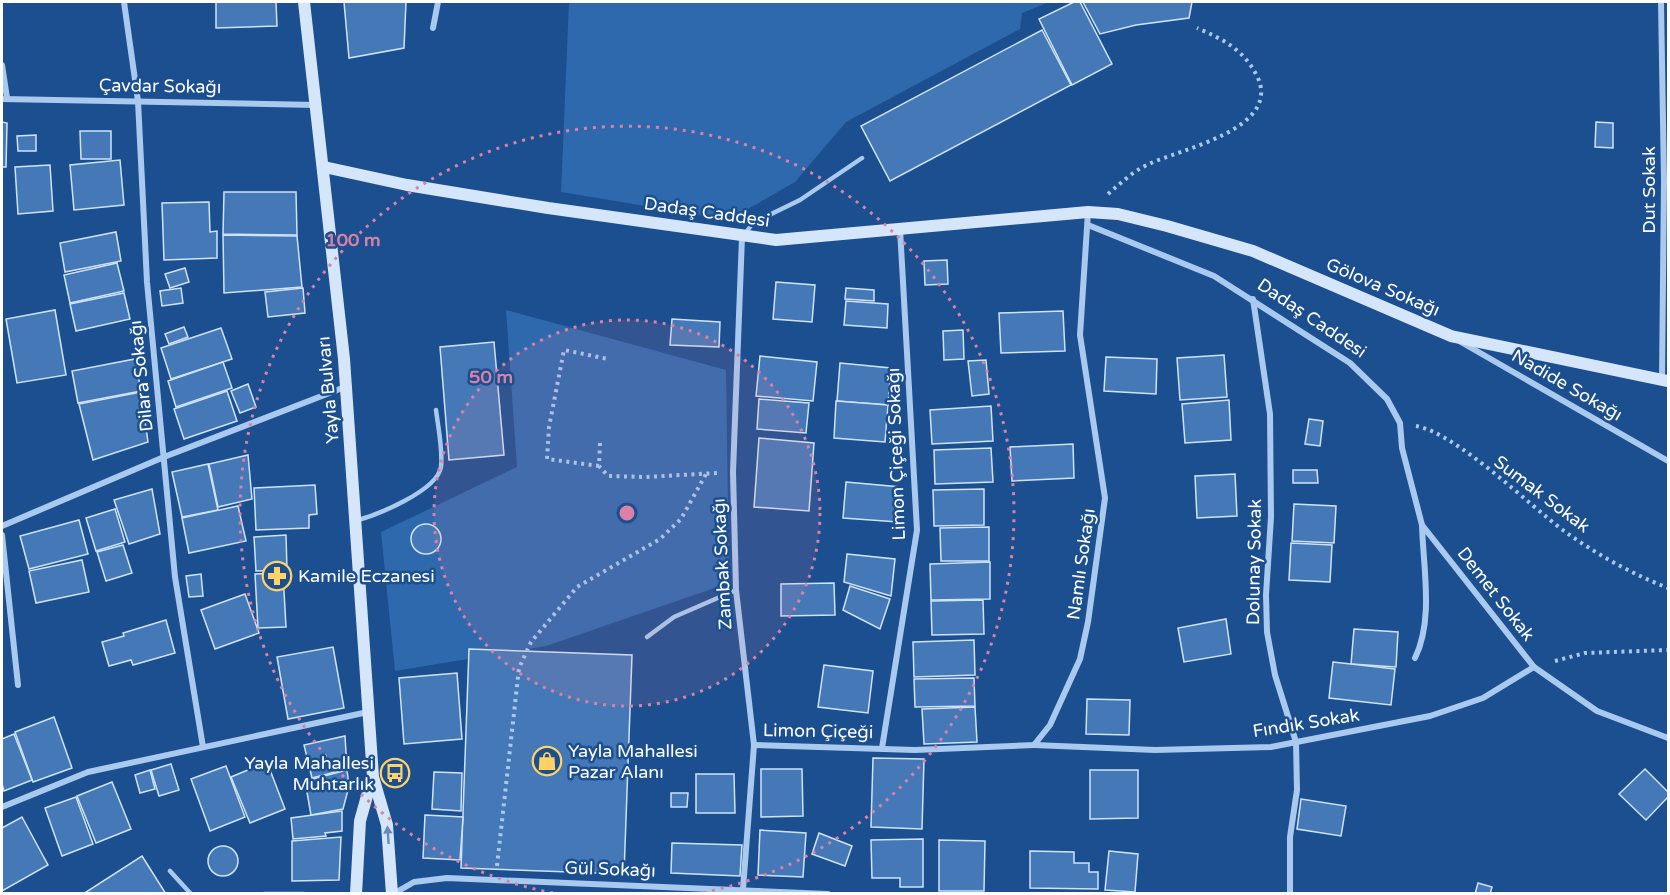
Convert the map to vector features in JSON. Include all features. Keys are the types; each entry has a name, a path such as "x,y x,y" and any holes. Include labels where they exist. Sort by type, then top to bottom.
{"street":[{"name":"Dilara Sokağı","path":"124,2 138,101 147,282 175,577 203,747"},
{"name":"Yayla Bulvarı","path":"304,2 318,105 346,387 373,777 387,825 393,894"},
{"path":"433,28 438,2"},
{"name":"Dut Sokak","path":"1661,2 1665,380"},
{"path":"2,65 4,99"},
{"name":"Çavdar Sokağı","path":"4,99 318,105"},
{"name":"Dadaş Caddesi","path":"324,167 407,185 742,237 776,240 900,229 1088,219 1214,276 1350,363 1387,399 1400,423 1402,448 1422,525"},
{"name":"Gölova Sokağı","path":"1088,219 1118,214 1253,251 1451,336 1665,380"},
{"name":"Namlı Sokağı","path":"1034,745 1050,725 1080,658 1088,622 1106,498 1080,335 1088,219"},
{"name":"Limon Çiçeği Sokağı","path":"882,748 917,530 900,229"},
{"name":"Zambak Sokağı","path":"742,237 733,472 736,590 754,745 743,889"},
{"name":"Dolunay Sokak","path":"1253,299 1270,414 1271,517 1266,595 1267,632 1275,675 1296,742 1297,790 1290,837 1290,894"},
{"name":"Nadide Sokağı","path":"1451,336 1668,460"},
{"path":"2,526 164,457 346,387"},
{"path":"1415,658 1420,647 1425,619 1422,525"},
{"name":"Demet Sokak","path":"1422,525 1534,667 1597,711 1668,737"},
{"path":"2,535 18,685"},
{"name":"Fındık Sokak","path":"1034,745 1155,750 1271,747 1430,716 1483,698 1534,667"},
{"path":"2,807 88,772 369,712"},
{"name":"Limon Çiçeği","path":"754,745 882,748"},
{"path":"882,748 948,750 1034,745"},
{"name":"Yayla Bulvarı","path":"356,894 360,821 373,777"},
{"name":"Gül Sokağı","path":"393,894 414,882 447,878 828,894"}],"lane":[{"path":"742,237 753,223 800,200 862,158"},
{"path":"356,521 377,515 400,504 438,475 441,465 436,410"},
{"path":"647,637 674,617 736,590"},
{"path":"170,871 190,894"},
{"path":"264,894 304,894"}],"path":[{"path":"1088,219 1131,174 1150,163 1225,134 1251,117 1259,103 1260,82 1249,61 1234,46 1197,28"},
{"path":"608,359 564,350 549,427 548,459 599,466 608,476 646,477 733,472"},
{"name":"Sumak Sokak","path":"1400,423 1430,429 1472,457 1566,532 1637,575 1668,588"},
{"path":"599,466 600,444"},
{"path":"496,880 519,668 531,642 577,587 660,539 681,519 706,474"},
{"path":"1534,667 1585,653 1668,650"}],"shaded area":[{"path":"569,2 1049,2 1022,13 1020,29 846,122 795,182 729,220 561,192"},
{"path":"506,310 726,370 729,583 546,646 395,671 381,532 517,467"}],"building":[{"path":"216,2 276,2 277,26 216,28"},
{"path":"344,2 406,2 404,48 349,58"},
{"path":"1074,2 1080,2 1112,64 1072,85 1039,19"},
{"path":"1083,2 1192,2 1189,18 1136,25 1100,34"},
{"path":"1042,30 1071,85 890,181 861,126"},
{"path":"2,122 7,123 6,167 2,167"},
{"path":"1596,122 1613,123 1613,148 1595,147"},
{"path":"80,131 111,131 111,159 81,159"},
{"path":"36,135 36,151 18,151 17,136"},
{"path":"120,160 124,205 74,210 70,165"},
{"path":"50,165 53,211 18,214 15,167"},
{"path":"224,192 296,192 297,235 223,234"},
{"path":"209,202 210,232 217,231 217,258 164,260 162,203"},
{"path":"116,232 121,261 65,272 60,243"},
{"path":"223,235 297,236 302,287 224,293"},
{"path":"947,260 948,284 925,285 924,261"},
{"path":"117,263 124,291 70,303 64,275"},
{"path":"185,268 189,282 170,288 165,274"},
{"path":"776,282 815,285 812,322 773,319"},
{"path":"181,288 183,303 162,306 160,291"},
{"path":"303,288 305,313 268,317 265,292"},
{"path":"846,288 874,290 874,301 845,299"},
{"path":"124,293 130,319 76,331 70,304"},
{"path":"846,301 888,304 887,328 844,325"},
{"path":"55,310 66,375 17,383 6,319"},
{"path":"1063,311 1065,351 1001,353 999,313"},
{"path":"672,319 720,322 719,347 670,345"},
{"path":"184,327 188,337 169,344 165,334"},
{"path":"221,328 232,359 171,379 161,348"},
{"path":"963,330 964,359 944,360 943,331"},
{"path":"494,342 504,455 449,460 440,347"},
{"path":"1224,355 1227,397 1180,400 1177,358"},
{"path":"760,356 817,362 813,401 756,396"},
{"path":"1106,357 1157,359 1156,394 1104,391"},
{"path":"135,359 141,391 78,403 72,371"},
{"path":"986,360 989,394 972,396 968,361"},
{"path":"223,362 232,388 176,407 168,381"},
{"path":"840,363 891,368 888,405 837,401"},
{"path":"248,384 256,407 240,413 231,391"},
{"path":"227,391 237,421 184,439 174,409"},
{"path":"141,392 148,442 93,460 79,404"},
{"path":"759,399 809,403 806,433 757,429"},
{"path":"1229,400 1231,440 1185,443 1182,404"},
{"path":"836,401 888,405 885,442 834,438"},
{"path":"991,406 993,441 932,444 930,410"},
{"path":"1309,419 1323,421 1320,446 1305,444"},
{"path":"759,438 814,443 809,511 754,507"},
{"path":"1073,444 1074,478 1012,481 1010,447"},
{"path":"991,448 993,482 935,484 934,450"},
{"path":"248,455 252,499 218,507 209,464"},
{"path":"208,464 218,510 182,517 172,472"},
{"path":"1293,470 1317,470 1318,483 1293,483"},
{"path":"1235,474 1237,516 1197,518 1195,476"},
{"path":"846,482 901,487 898,522 843,518"},
{"path":"315,485 317,514 309,515 309,528 256,530 254,488"},
{"path":"152,489 160,534 129,544 114,500"},
{"path":"984,489 984,525 934,526 933,490"},
{"path":"1294,504 1336,506 1334,543 1292,541"},
{"path":"238,506 246,541 189,553 182,518"},
{"path":"115,509 125,542 96,551 86,518"},
{"path":"79,520 88,554 29,569 20,536"},
{"path":"426,524 436,529 441,539 436,549 426,554 416,549 411,539 416,529"},
{"path":"989,527 989,561 941,561 940,528"},
{"path":"286,535 287,570 256,571 254,537"},
{"path":"1291,543 1332,545 1330,582 1289,580"},
{"path":"123,545 132,573 106,581 97,552"},
{"path":"847,554 895,559 891,596 844,582"},
{"path":"82,560 89,592 36,603 29,571"},
{"path":"990,562 990,599 931,600 930,564"},
{"path":"283,573 286,627 258,628 255,574"},
{"path":"201,574 203,596 189,597 186,576"},
{"path":"834,583 835,615 781,616 781,584"},
{"path":"850,586 890,599 880,629 843,610"},
{"path":"245,594 259,633 215,649 201,610"},
{"path":"983,600 984,634 932,635 931,601"},
{"path":"1226,619 1231,654 1184,662 1178,628"},
{"path":"166,620 175,653 133,665 131,660 109,666 102,642"},
{"path":"1354,629 1398,632 1396,667 1351,664"},
{"path":"974,640 975,675 914,677 913,642"},
{"path":"333,647 344,708 288,719 277,657"},
{"name":"Yayla Mahallesi Pazar Alanı","path":"469,649 632,655 624,874 461,868"},
{"path":"1333,662 1395,669 1391,705 1329,698"},
{"path":"824,665 873,671 868,713 818,707"},
{"path":"457,673 462,739 404,744 399,678"},
{"path":"974,678 975,706 915,707 914,679"},
{"path":"1087,699 1130,700 1129,735 1086,734"},
{"path":"975,707 977,742 924,744 922,709"},
{"path":"54,717 72,768 33,782 15,732"},
{"path":"14,734 32,780 4,791 2,739"},
{"path":"345,736 347,769 312,778 304,745"},
{"path":"873,758 924,759 922,829 871,827"},
{"path":"267,762 285,809 250,823 231,777"},
{"path":"171,764 179,790 159,796 151,770"},
{"path":"226,766 245,817 210,831 191,779"},
{"path":"761,769 802,769 803,816 761,817"},
{"path":"1645,769 1668,792 1668,797 1646,820 1619,794"},
{"path":"150,770 155,789 140,793 135,775"},
{"path":"347,770 349,786 343,809 311,815 305,781"},
{"path":"1090,770 1138,770 1138,818 1090,819"},
{"path":"434,772 462,773 461,811 432,809"},
{"path":"696,774 734,774 735,813 696,813"},
{"path":"112,782 131,829 96,843 77,796"},
{"path":"671,793 688,793 687,807 671,807"},
{"path":"76,797 93,844 62,856 45,808"},
{"path":"1301,799 1346,806 1341,836 1297,829"},
{"path":"342,811 342,831 325,833 326,836 293,839 291,818"},
{"path":"425,815 463,817 460,860 423,858"},
{"path":"22,817 48,865 2,891 2,828"},
{"path":"760,830 806,833 803,877 758,875"},
{"path":"819,833 852,846 845,866 812,854"},
{"path":"341,837 339,880 292,881 292,841"},
{"path":"923,839 923,887 900,887 900,878 872,878 871,840"},
{"path":"939,840 985,841 984,891 939,891"},
{"path":"672,843 742,845 740,876 671,873"},
{"path":"223,846 234,850 238,861 234,872 223,876 212,872 208,861 212,850"},
{"path":"1030,851 1074,852 1074,863 1089,863 1089,872 1098,872 1098,889 1030,888"},
{"path":"1109,851 1138,854 1135,892 1105,890"},
{"path":"142,856 166,894 83,894"},
{"path":"1478,883 1492,887 1490,894 1475,894"}],"place":[{"name":"Kamile Eczanesi","path":"277,576"},
{"name":"Yayla Mahallesi Pazar Alanı","path":"547,761"},
{"name":"Yayla Mahallesi Muhtarlık","path":"395,773"}]}
